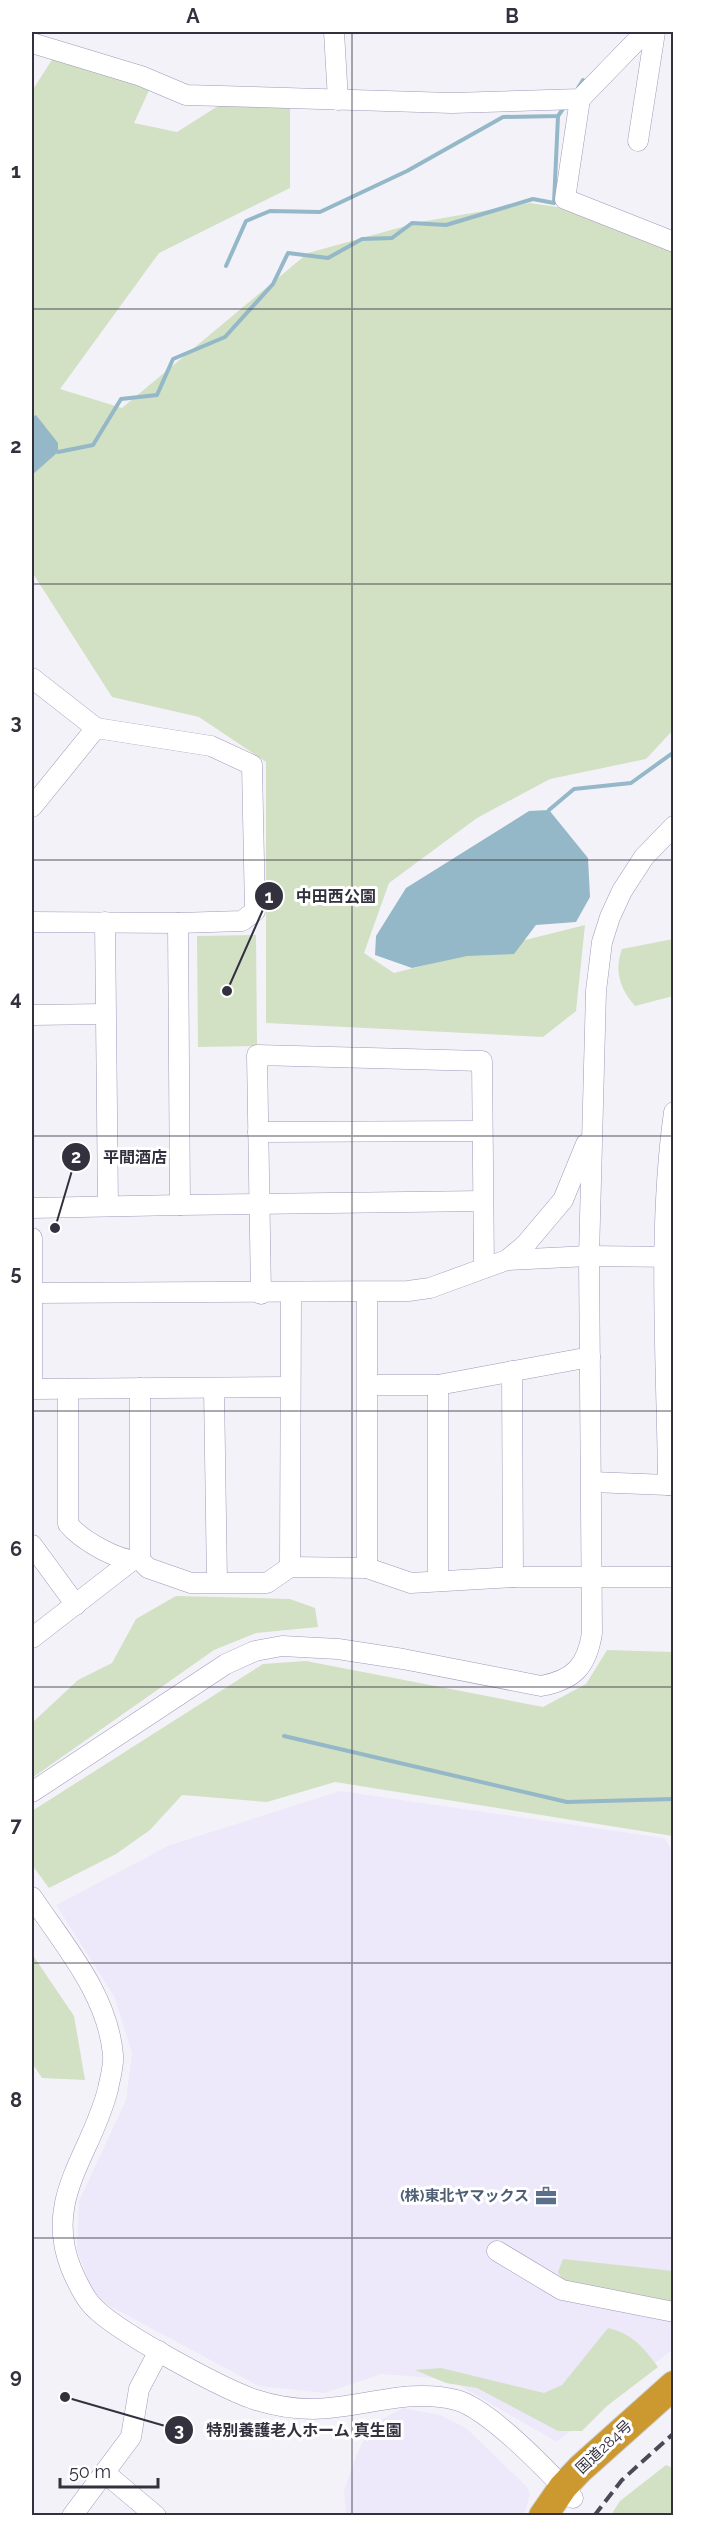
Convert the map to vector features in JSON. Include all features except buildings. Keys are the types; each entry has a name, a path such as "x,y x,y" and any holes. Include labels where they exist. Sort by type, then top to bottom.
{"highway":[{"name":"国道284号","path":"566,2500 674,2385"},
{"name":"国道284号","path":"543,2516 566,2500 674,2403"}],"street":[{"path":"334,32 338,100"},
{"path":"645,32 580,99 565,200 674,242"},
{"path":"638,141 655,32"},
{"path":"32,43 141,76 186,95 452,103 580,99"},
{"path":"32,678 96,728 211,746 252,765 255,911 242,921 32,922"},
{"path":"32,807 96,728"},
{"path":"32,1792 226,1664 255,1651 282,1647 338,1649 403,1659 541,1686 553,1684 581,1668 589,1653 592,1633 589,1256 591,1127 597,991 602,942 610,917 632,873 673,833"},
{"path":"105,922 108,1206"},
{"path":"178,923 180,1205"},
{"path":"32,1015 105,1014"},
{"path":"261,1294 257,1055 482,1061 484,1268"},
{"path":"592,1482 671,1485 669,1257 670,1165 674,1112"},
{"path":"507,1260 525,1245 563,1200 583,1154 591,1127"},
{"path":"258,1132 481,1131"},
{"path":"32,1208 482,1202"},
{"path":"32,1238 32,1389 290,1387"},
{"path":"32,1293 367,1292 430,1288 507,1260 589,1256 669,1257"},
{"path":"367,1292 367,1568"},
{"path":"290,1567 291,1293"},
{"path":"368,1385 438,1385 590,1357"},
{"path":"512,1371 513,1577"},
{"path":"438,1385 438,1580"},
{"path":"135,1561 140,1388"},
{"path":"68,1389 68,1524 78,1537 148,1568 191,1583 267,1583 290,1567 367,1568 411,1583 513,1577 674,1577"},
{"path":"214,1389 217,1582"},
{"path":"32,1545 76,1605"},
{"path":"32,1638 135,1561"},
{"path":"32,1897 93,1989 109,2026 114,2058 103,2109 64,2198 61,2227 66,2254 77,2282 91,2305 121,2328 159,2351 246,2396 289,2407 323,2408 409,2396 432,2396 456,2400 474,2407 492,2421 566,2500"},
{"path":"498,2251 562,2290 674,2312"},
{"path":"72,2516 131,2437 140,2389 159,2351"},
{"path":"105,2473 156,2516"}],"shaded area":[{"path":"340,1791 664,1838 674,1852 673,2349 557,2442 448,2379 381,2374 325,2393 259,2386 95,2298 77,2250 79,2201 126,2100 132,2053 114,1996 56,1905 170,1845"},
{"path":"403,2408 440,2415 466,2428 527,2487 530,2494 524,2515 346,2515 344,2490 357,2454 371,2425"}],"green space":[{"path":"57,52 151,86 134,123 177,132 218,106 290,104 290,188 159,253 60,389 122,408 308,253 420,222 530,203 578,210 673,244 673,730 646,759 550,779 477,818 389,883 364,953 394,973 585,925 576,1011 543,1037 266,1023 266,762 199,717 112,697 32,572 32,91"},
{"path":"256,935 257,1046 198,1047 197,936"},
{"path":"673,939 673,996 635,1006 620,979 619,965 622,949"},
{"path":"176,1596 290,1599 315,1608 318,1627 256,1633 214,1650 32,1778 32,1723 78,1680 112,1663 136,1619"},
{"path":"607,1650 673,1652 673,1836 335,1782 267,1802 182,1795 150,1830 116,1854 49,1888 32,1865 32,1811 263,1664 306,1661 543,1707 586,1684"},
{"path":"32,1954 74,2016 85,2080 42,2078 32,2063"},
{"path":"563,2259 673,2271 673,2303 564,2283 558,2272"},
{"path":"608,2328 637,2342 658,2367 607,2406 582,2431 558,2431 477,2388 446,2383 415,2370 441,2368 544,2393 562,2385"},
{"path":"666,2465 673,2468 673,2515 611,2515 620,2501"}],"water":[{"path":"36,415 58,443 58,452 32,475 32,417"},
{"path":"549,810 588,858 590,897 576,922 536,925 514,954 467,956 412,968 375,955 376,936 406,888 529,811"}],"waterway":[{"path":"578,88 583,80"},
{"path":"226,266 246,221 270,211 320,212 407,171 503,117 558,116 565,106"},
{"path":"58,452 93,445 121,399 157,395 173,359 225,337 273,284 288,253 328,258 362,239 392,238 412,223 446,225 533,199 554,203 558,116"},
{"path":"549,810 574,789 631,783 674,752"},
{"path":"284,1736 567,1802 674,1799"}],"railway":[{"path":"594,2516 622,2480 674,2433"}],"place":[{"name":"中田西公園","path":"227,991"},
{"name":"平間酒店","path":"55,1228"},
{"name":"(株)東北ヤマックス","path":"546,2196"},
{"name":"特別養護老人ホーム 真生園","path":"65,2397"}]}
